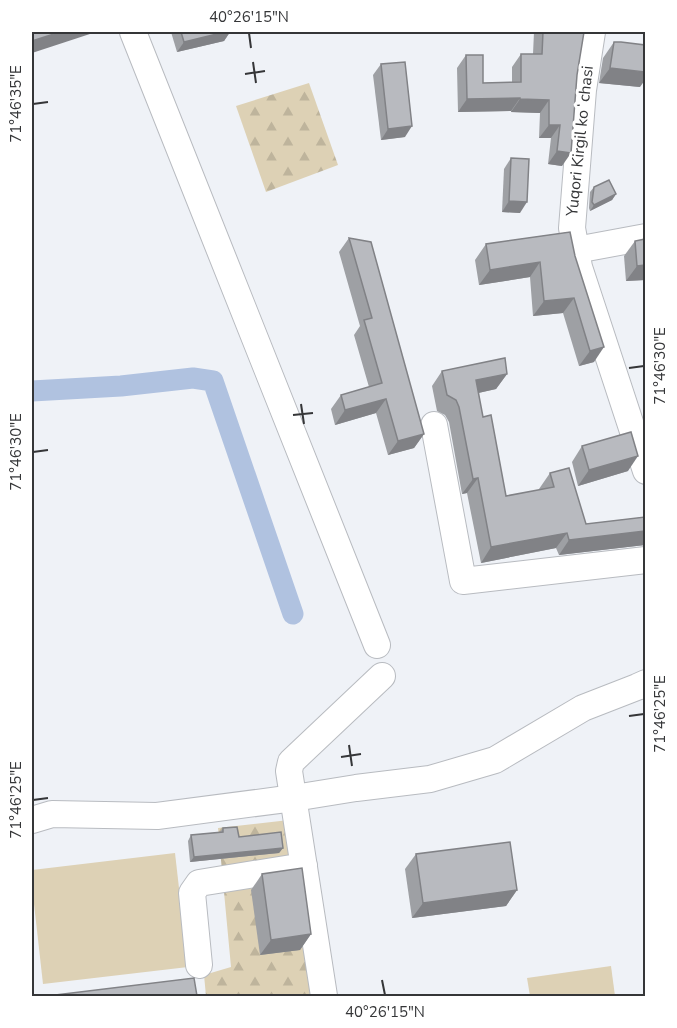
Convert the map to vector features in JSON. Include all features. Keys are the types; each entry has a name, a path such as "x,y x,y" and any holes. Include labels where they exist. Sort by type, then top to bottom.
{"street":[{"path":"133,32 377,645"},
{"name":"Yuqori Kirgil koʻchasi","path":"592,32 583,90 572,228 579,267 645,471"},
{"path":"576,250 645,237"},
{"path":"434,425 463,581 645,560"},
{"path":"324,996 289,771 291,762 382,676"},
{"path":"32,820 52,814 157,816 430,778 495,760 583,708 645,683"},
{"path":"199,965 192,894 199,882 304,866"}],"green space":[{"path":"309,83 338,165 266,192 236,106"},
{"path":"289,820 311,996 206,996 204,975 231,967 218,828"},
{"path":"175,853 188,967 43,984 32,870"},
{"path":"611,966 615,996 530,996 527,978"}],"building":[{"path":"32,32 60,32 32,41"},
{"path":"181,32 225,32 184,42"},
{"path":"543,32 584,32 577,75 571,153 557,151 560,125 549,125 549,100 467,99 466,55 483,55 483,83 521,82 521,54 542,54"},
{"path":"614,42 645,45 645,72 610,68"},
{"path":"405,62 412,126 388,129 381,64"},
{"path":"511,158 529,159 527,202 509,201"},
{"path":"609,180 616,194 594,205 592,202 594,187"},
{"path":"570,232 575,256 604,347 590,351 574,298 544,301 540,262 490,270 486,244"},
{"path":"349,238 371,242 424,434 398,441 386,399 345,410 341,395 382,383 364,320 372,318"},
{"path":"645,239 645,265 637,266 635,241"},
{"path":"505,358 507,374 476,380 483,417 491,415 506,496 554,487 550,473 569,468 586,524 645,517 645,531 569,540 567,533 491,547 478,478 473,479 459,407 456,400 447,395 442,371"},
{"path":"631,432 638,456 589,470 582,446"},
{"path":"237,827 239,837 281,832 283,848 194,857 191,835 223,832 223,828"},
{"path":"510,842 517,890 423,903 416,854"},
{"path":"302,868 311,934 271,940 262,874"},
{"path":"194,978 197,996 47,996"}],"waterway":[{"path":"32,391 121,386 193,378 213,381 293,614"}]}
